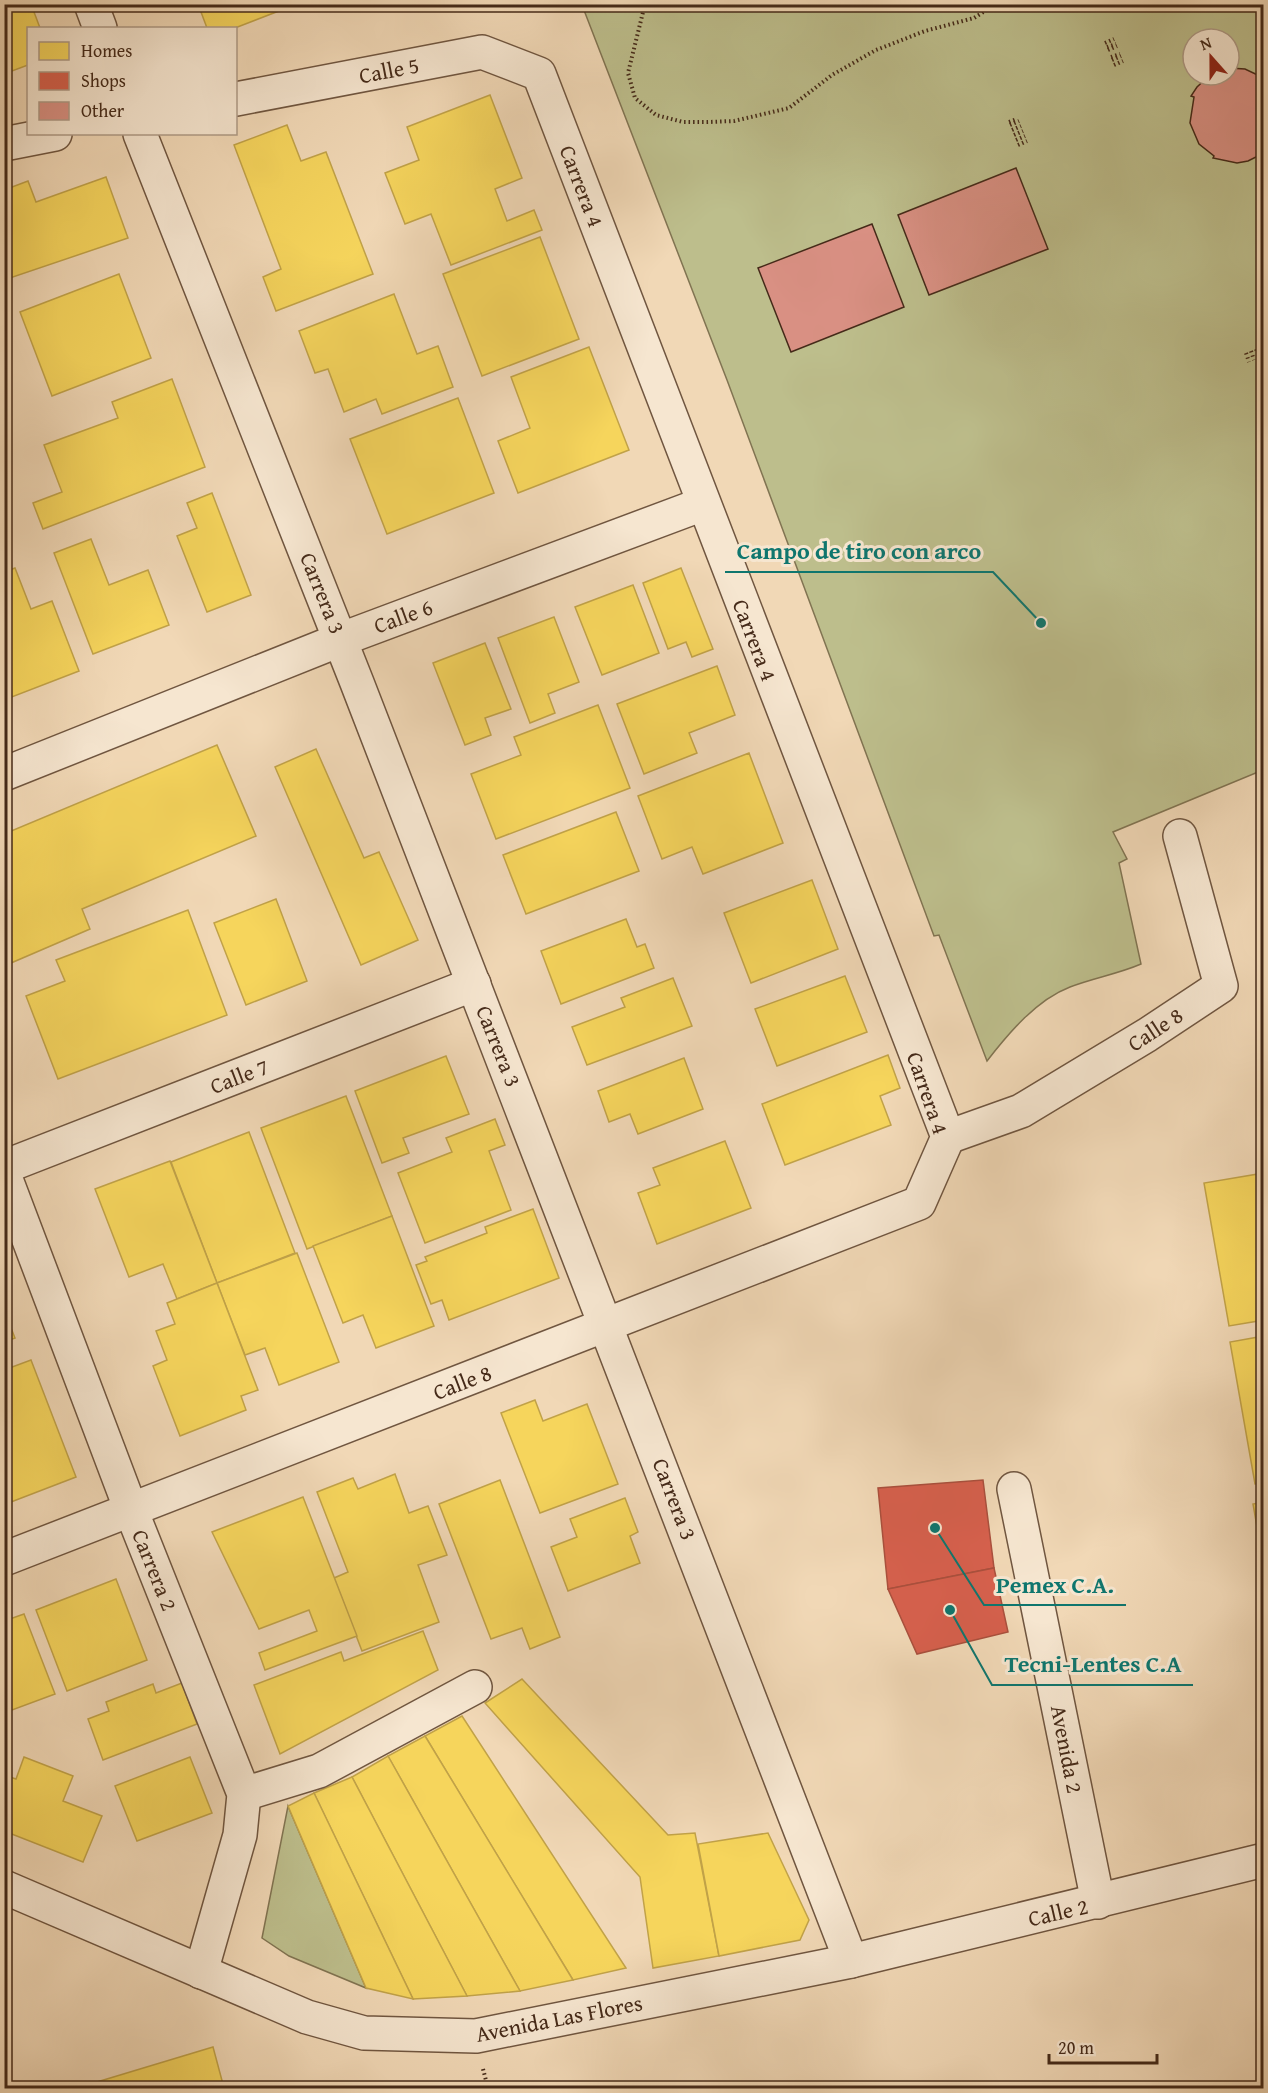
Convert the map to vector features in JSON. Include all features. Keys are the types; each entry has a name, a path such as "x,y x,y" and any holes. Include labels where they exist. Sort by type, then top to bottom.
{"street":[{"path":"92,4 100,27"},
{"name":"Calle 5","path":"237,99 482,52 539,74"},
{"name":"Carrera 4","path":"539,74 948,1137 919,1203"},
{"path":"4,144 50,135"},
{"name":"Carrera 3","path":"140,135 342,639 474,984 609,1325 851,1961"},
{"name":"Calle 6","path":"4,774 342,639 703,504"},
{"name":"Calle 8","path":"948,1137 1021,1111 1221,986 1180,836"},
{"name":"Calle 7","path":"4,1167 474,984"},
{"name":"Carrera 2","path":"4,1174 131,1510 244,1794 240,1835 201,1972"},
{"name":"Calle 8","path":"4,1559 919,1203"},
{"name":"Avenida 2","path":"1014,1489 1098,1902"},
{"path":"244,1794 319,1771 475,1687"},
{"name":"Calle 2","path":"851,1961 1263,1860"},
{"name":"Avenida Las Flores","path":"4,1887 307,2017 364,2033 476,2036 851,1961"}],"path":[{"path":"645,4 628,73 636,98 656,115 683,122 734,121 789,108 832,75 876,50 925,31 974,18 996,4"},
{"path":"1110,53 1118,50"},
{"path":"1110,53 1118,50"},
{"path":"1110,53 1118,50"},
{"path":"1110,53 1118,50"},
{"path":"1014,134 1022,130"},
{"path":"1014,134 1022,130"},
{"path":"1014,134 1022,130"},
{"path":"1257,358 1254,350 1257,358"}],"green space":[{"path":"582,5 1263,5 1263,770 1113,832 1127,859 1119,863 1141,964 1070,987 1046,1000 1014,1029 987,1061 939,935 934,936 727,380"},
{"path":"288,1806 366,1988 289,1956 262,1938"}],"building: Homes":[{"path":"4,4 31,4 40,27 27,27 27,65 4,74"},
{"path":"198,4 297,4 237,27 207,27"},
{"path":"490,95 522,178 495,189 507,221 534,210 542,230 451,265 431,214 405,224 385,173 419,160 407,127"},
{"path":"287,125 301,161 326,152 373,274 276,311 263,277 281,269 234,145"},
{"path":"106,177 128,238 4,280 4,248 9,247 4,235 4,190 28,181 36,202"},
{"path":"540,237 579,339 482,376 443,274"},
{"path":"119,274 151,358 52,396 20,312"},
{"path":"394,294 417,354 438,346 453,387 382,414 376,399 344,412 328,369 315,373 299,331"},
{"path":"589,347 629,450 518,493 498,441 530,428 511,377"},
{"path":"172,379 205,467 43,529 33,503 62,492 44,445 118,418 112,402"},
{"path":"458,398 494,493 387,534 350,439"},
{"path":"212,493 251,595 207,612 177,536 197,528 187,503"},
{"path":"91,539 109,585 148,570 169,625 93,654 54,553"},
{"path":"15,568 31,609 52,601 79,671 4,700 4,572"},
{"path":"681,568 713,649 692,657 686,642 668,649 643,583"},
{"path":"633,585 659,653 602,675 575,607"},
{"path":"554,617 579,682 548,694 555,713 530,723 498,638"},
{"path":"485,643 511,709 485,718 491,735 465,745 433,663"},
{"path":"717,666 735,715 689,733 697,753 644,774 617,704"},
{"path":"598,705 630,788 496,839 471,774 521,755 514,737"},
{"path":"217,745 256,836 82,909 90,929 4,966 4,834"},
{"path":"316,749 364,858 379,852 418,940 361,965 275,767"},
{"path":"749,753 783,843 703,874 692,847 662,859 638,796"},
{"path":"616,812 639,871 526,914 503,855"},
{"path":"812,880 838,949 751,983 724,913"},
{"path":"276,899 307,981 246,1005 214,923"},
{"path":"188,910 227,1015 58,1079 26,996 65,981 56,960"},
{"path":"626,919 637,947 645,944 654,968 561,1004 541,951"},
{"path":"845,976 867,1032 777,1066 755,1009"},
{"path":"673,978 692,1026 587,1065 572,1027 625,1007 621,998"},
{"path":"888,1055 900,1088 880,1096 891,1125 785,1165 762,1104"},
{"path":"446,1056 469,1114 403,1138 409,1153 382,1163 355,1091"},
{"path":"684,1058 703,1109 638,1134 630,1114 609,1122 598,1091"},
{"path":"346,1096 392,1216 307,1249 261,1128"},
{"path":"495,1119 505,1145 489,1151 511,1210 425,1243 398,1173 452,1152 446,1138"},
{"path":"249,1132 295,1253 217,1283 171,1162"},
{"path":"725,1141 751,1208 657,1244 638,1193 660,1185 653,1168"},
{"path":"170,1161 217,1283 177,1299 163,1264 129,1277 95,1189"},
{"path":"1264,1173 1264,1320 1229,1326 1204,1183"},
{"path":"533,1209 559,1278 449,1320 442,1300 431,1304 416,1265 427,1261 425,1257 487,1233 485,1227"},
{"path":"392,1216 434,1326 376,1348 363,1315 343,1323 313,1246"},
{"path":"297,1253 339,1362 279,1385 265,1348 245,1355 217,1283"},
{"path":"4,1275 11,1291 4,1293"},
{"path":"217,1283 258,1390 241,1396 246,1410 180,1436 153,1366 167,1360 156,1331 175,1324 167,1303"},
{"path":"4,1310 15,1338 4,1342"},
{"path":"1264,1336 1264,1483 1255,1484 1230,1342"},
{"path":"31,1360 76,1477 11,1502 4,1484 4,1370"},
{"path":"535,1400 543,1421 587,1404 618,1484 540,1513 501,1413"},
{"path":"395,1474 409,1513 428,1506 447,1555 418,1565 439,1622 362,1651 334,1578 348,1572 317,1492 353,1478 358,1489"},
{"path":"500,1480 560,1637 530,1649 522,1628 491,1639 439,1504"},
{"path":"303,1497 357,1636 265,1670 259,1653 317,1631 309,1610 259,1629 212,1532"},
{"path":"625,1498 638,1532 630,1536 640,1563 568,1591 551,1547 577,1537 570,1519"},
{"path":"1264,1502 1264,1567 1253,1504"},
{"path":"116,1579 147,1660 67,1691 36,1610"},
{"path":"24,1614 55,1694 4,1713 4,1621"},
{"path":"423,1631 438,1670 280,1754 254,1685 341,1652 344,1661"},
{"path":"522,1679 668,1835 695,1833 719,1956 653,1968 640,1877 485,1703"},
{"path":"182,1683 197,1724 103,1760 88,1719 109,1711 106,1702 153,1684 156,1693"},
{"path":"462,1716 626,1968 573,1980 425,1736"},
{"path":"425,1736 573,1980 520,1991 388,1756"},
{"path":"388,1756 520,1991 467,1996 352,1777"},
{"path":"24,1757 73,1776 63,1801 102,1816 83,1862 4,1831 4,1775 16,1779"},
{"path":"190,1757 212,1813 137,1841 115,1786"},
{"path":"352,1777 467,1996 413,1999 314,1793"},
{"path":"314,1793 413,1999 366,1988 288,1806"},
{"path":"768,1833 809,1920 800,1940 719,1956 698,1844"},
{"path":"213,2047 224,2088 77,2088"}],"building: Shops":[{"path":"983,1480 994,1568 888,1589 878,1488"},
{"path":"994,1568 1008,1632 917,1654 888,1589"}],"building: Other":[{"path":"1241,69 1264,78 1264,153 1248,161 1237,163 1213,158 1214,156 1199,144 1190,123 1194,97 1191,96 1197,87 1241,87"},
{"path":"1016,168 1048,249 929,295 898,215"},
{"path":"872,224 904,307 791,352 758,268"}],"place":[{"name":"Campo de tiro con arco","path":"1041,623"},
{"name":"Pemex C.A.","path":"935,1528"},
{"name":"Tecni-Lentes C.A","path":"950,1610"}]}
